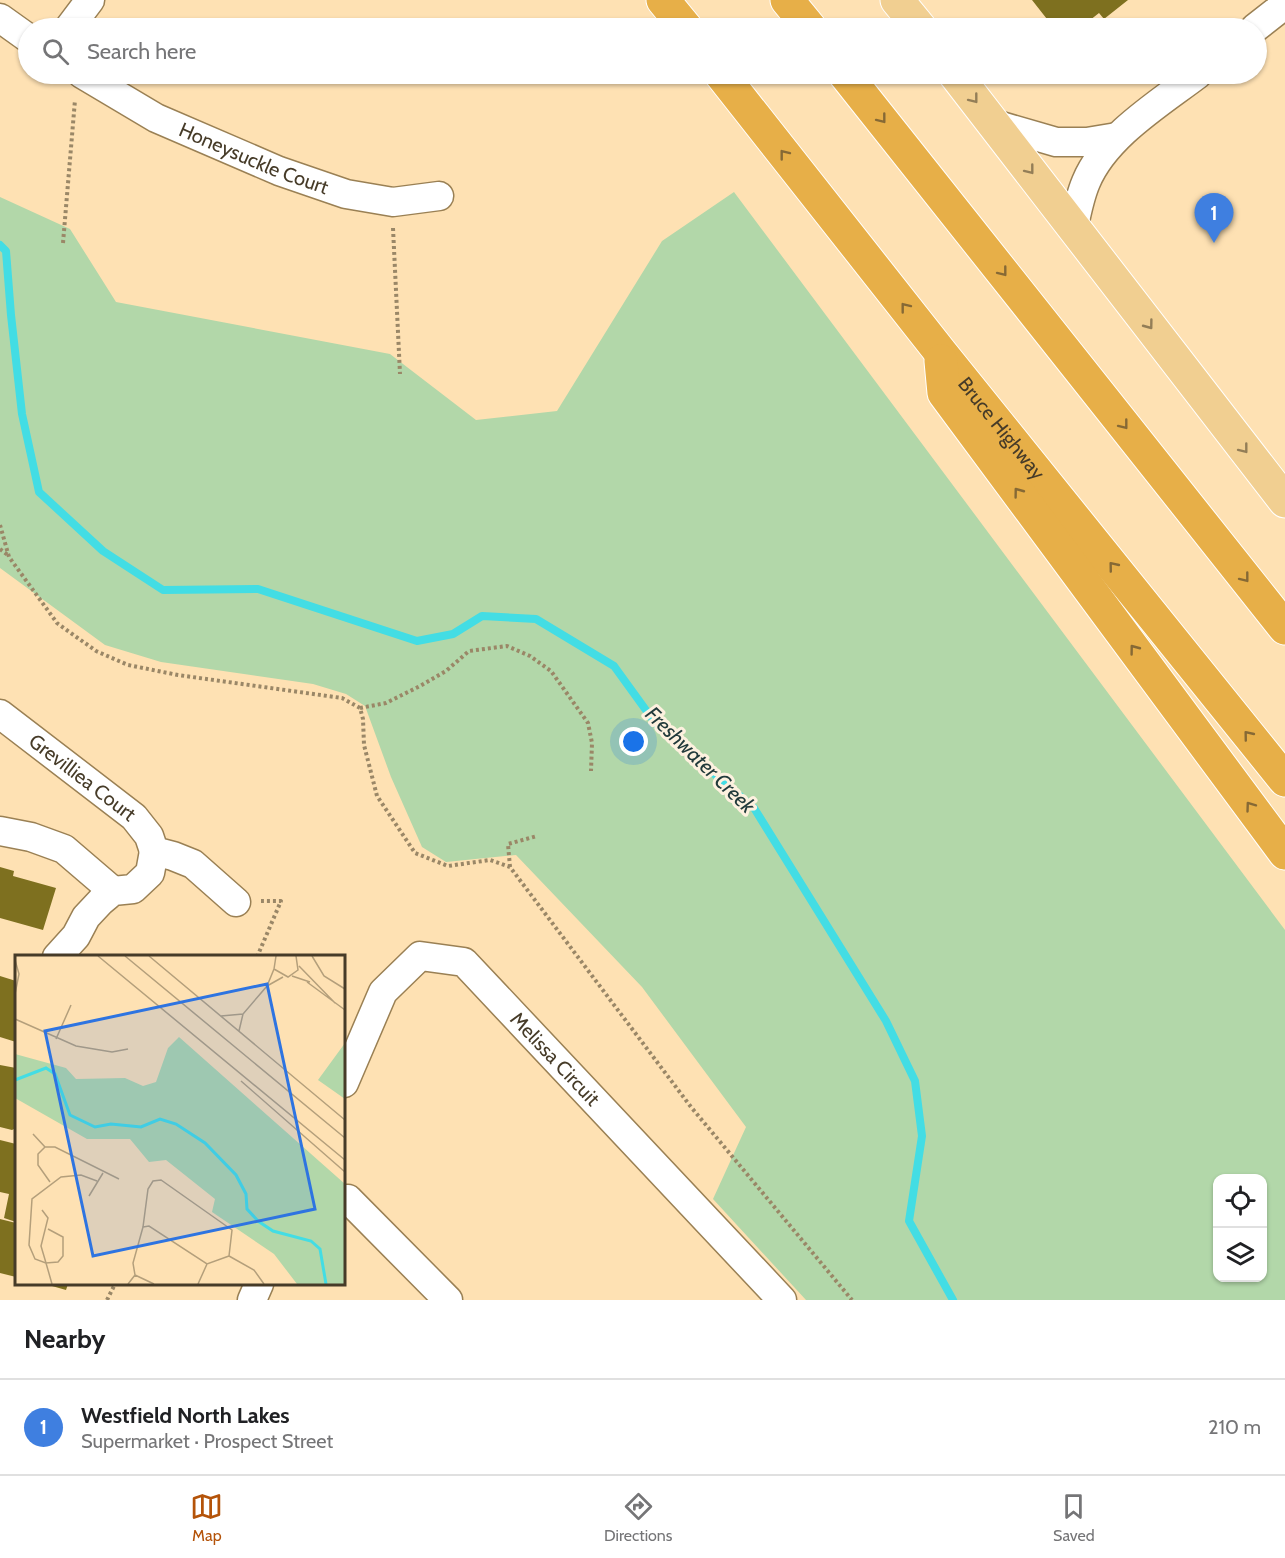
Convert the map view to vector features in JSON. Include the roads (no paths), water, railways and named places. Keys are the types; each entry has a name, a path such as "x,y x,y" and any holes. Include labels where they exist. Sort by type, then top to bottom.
{"highway":[{"path":"663,0 678,18"},
{"path":"787,0 802,18"},
{"name":"Bruce Highway","path":"729,84 941,353 1285,780"},
{"path":"853,84 1285,628"},
{"path":"941,353 944,393 1285,853"}],"main road":[{"path":"897,0 912,18"},
{"path":"963,84 1285,501"}],"street":[{"path":"76,18 90,0"},
{"path":"1267,19 1283,6"},
{"path":"0,18 18,31"},
{"name":"Honeysuckle Court","path":"83,84 279,171 346,194 393,202 439,196"},
{"path":"1074,226 1090,172 1117,137 1185,84"},
{"path":"994,124 1056,142 1087,142 1117,137"},
{"name":"Grevilliea Court","path":"0,714 134,817 149,836 154,851"},
{"path":"0,831 31,837 64,849 113,891"},
{"path":"59,955 76,936 86,917 113,891 133,888 150,873 154,851 193,864 236,902"},
{"name":"Melissa Circuit","path":"345,1081 383,992 420,956 464,962 782,1300"},
{"path":"345,1199 348,1199 448,1300"},
{"path":"252,1300 259,1285"}],"waterway":[{"name":"Freshwater Creek","path":"0,245 6,251 22,414 39,492 103,551 163,590 258,589 417,641 453,634 482,616 536,619 614,666 656,724 754,808 886,1021 915,1081 922,1136 909,1221 953,1300"}],"place":[{"name":"Westfield North Lakes","path":"1214,243"}]}
